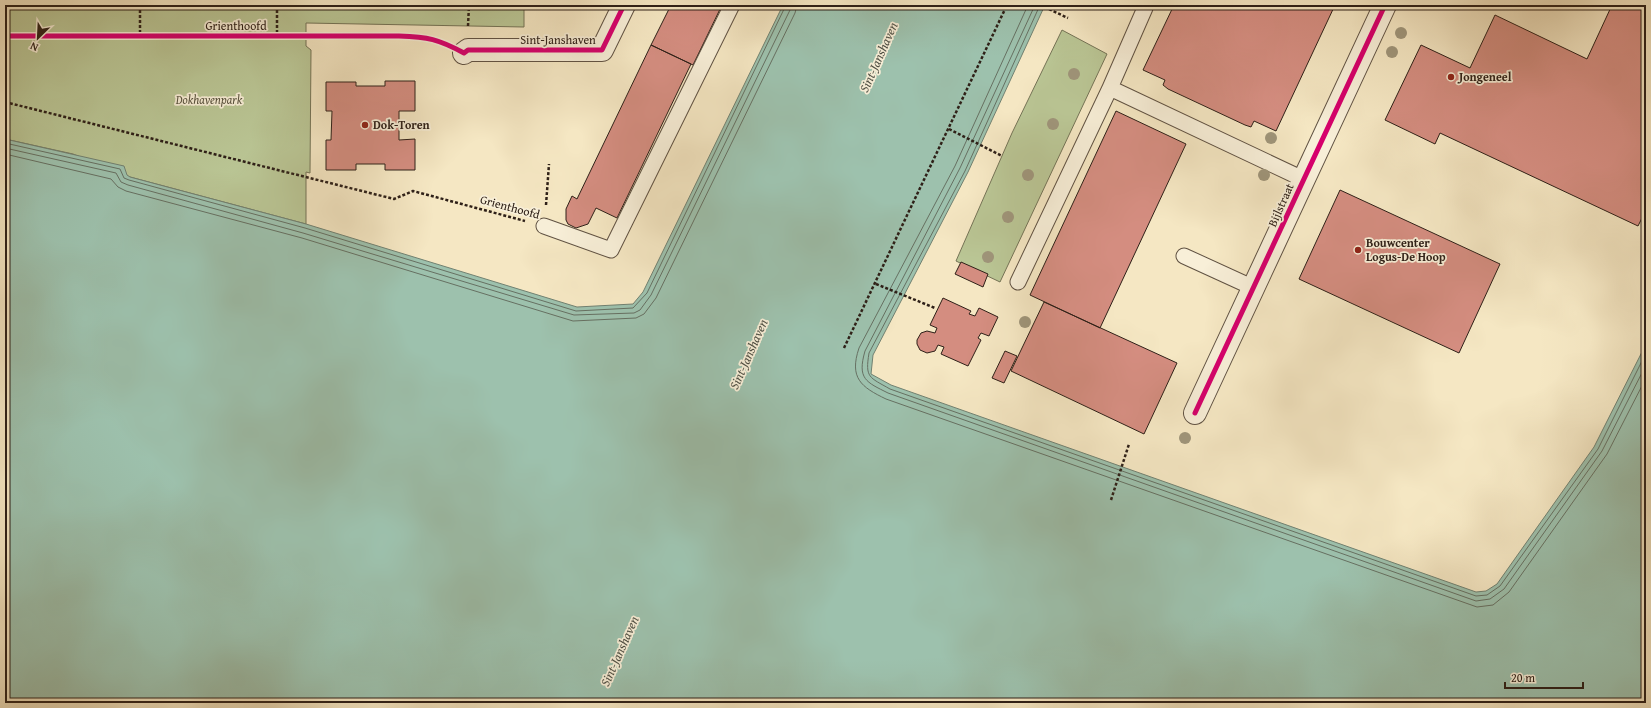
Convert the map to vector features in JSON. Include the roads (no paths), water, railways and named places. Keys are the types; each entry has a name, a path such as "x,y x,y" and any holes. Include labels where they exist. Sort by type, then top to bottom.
{"street":[{"name":"Sint-Janshaven","path":"464,53 468,50 602,50 624,5"},
{"name":"Bijlstraat","path":"1195,413 1385,5"}],"lane":[{"path":"544,226 611,250 732,5"},
{"path":"1018,282 1110,88 1145,8"},
{"name":"Bijlstraat","path":"1110,88 1303,179"},
{"path":"1184,256 1254,288"}],"water":[{"path":"783,5 1045,5 968,172 873,355 871,374 891,385 1476,592 1486,591 1497,584 1594,447 1646,344 1646,703 5,703 5,139 124,166 127,175 130,177 306,224 577,307 633,304 643,292"}],"place":[{"name":"Jongeneel","path":"1451,77"},
{"name":"Dok-Toren","path":"365,125"},
{"name":"Bouwcenter Logus-De Hoop","path":"1358,250"}],"park label":[{"name":"Dokhavenpark","path":"209,100"}]}
